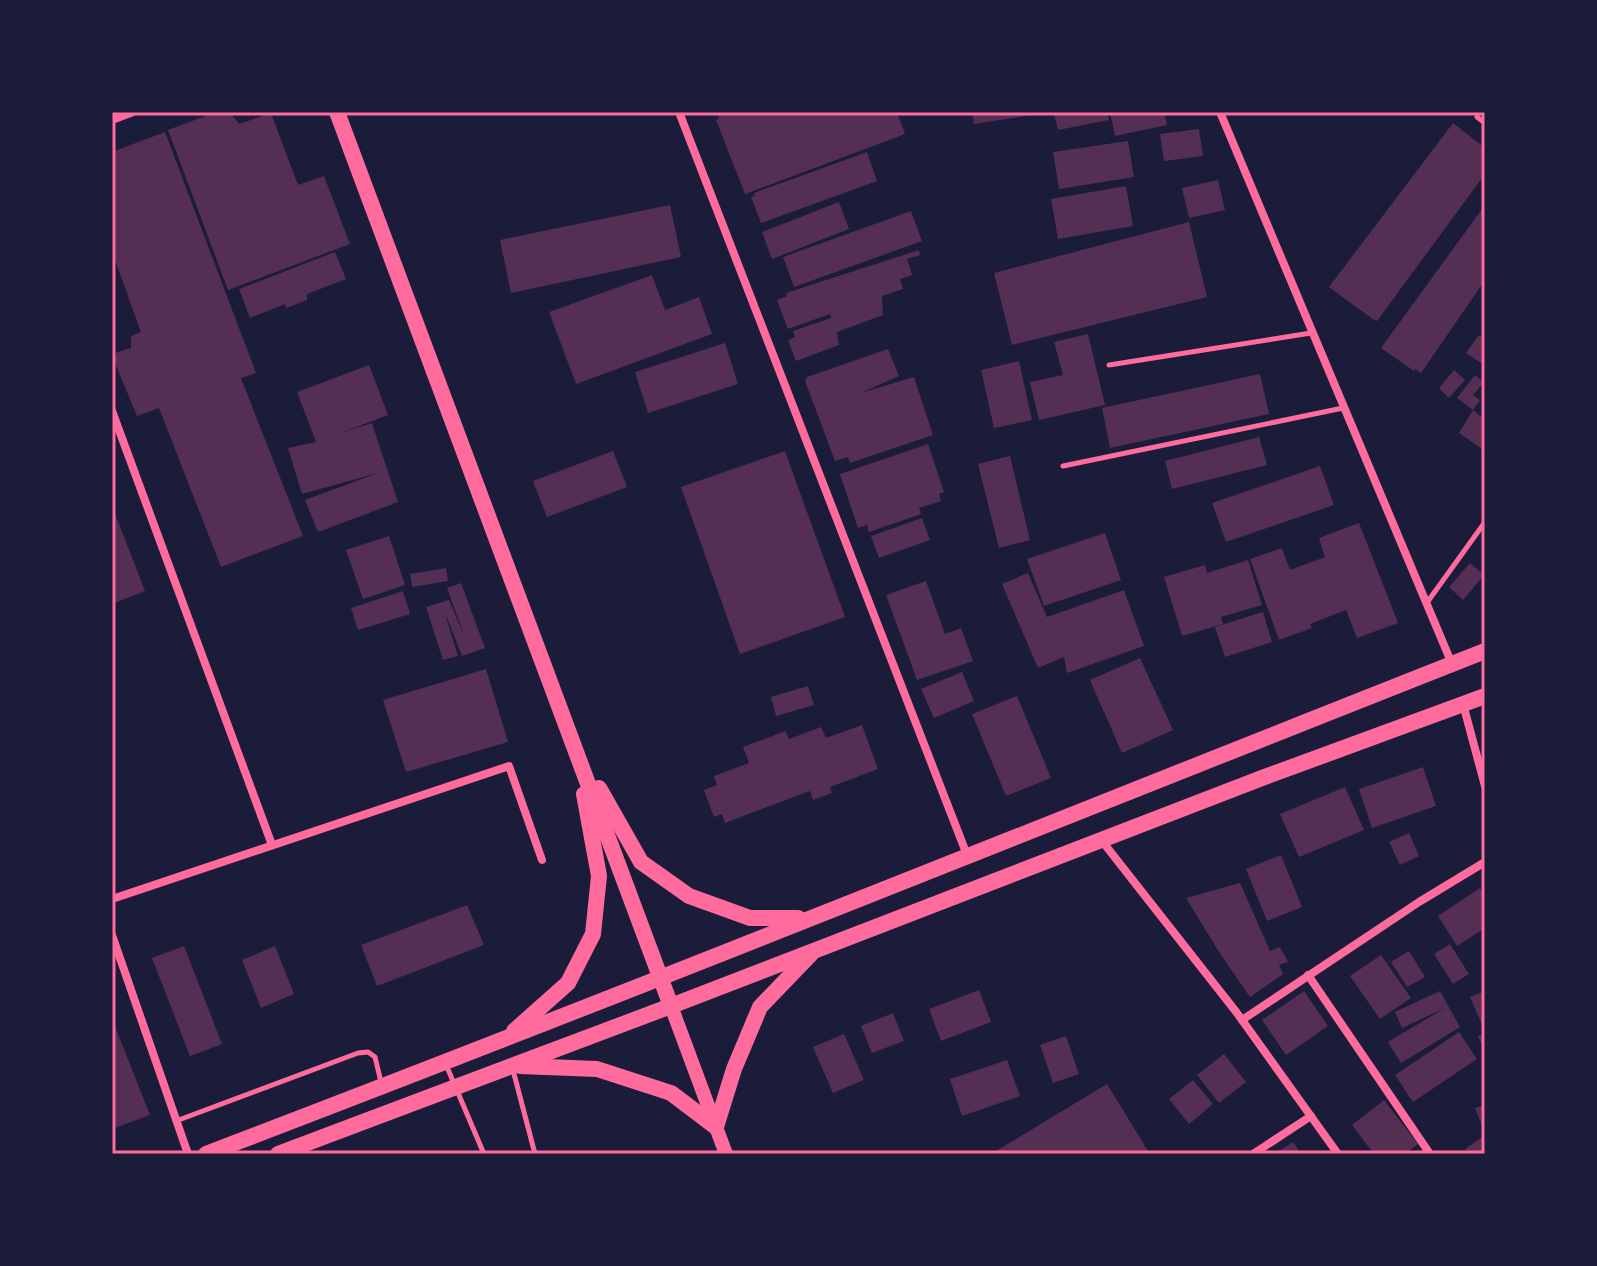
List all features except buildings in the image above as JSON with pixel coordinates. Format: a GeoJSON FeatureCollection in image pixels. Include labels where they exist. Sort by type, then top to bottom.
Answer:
{"type":"FeatureCollection","features":[{"type":"Feature","properties":{"kind":"main road"},"geometry":{"type":"LineString","coordinates":[[337,112],[726,1154]]}},
{"type":"Feature","properties":{"kind":"main road"},"geometry":{"type":"LineString","coordinates":[[206,1154],[660,979],[1485,651]]}},
{"type":"Feature","properties":{"kind":"main road"},"geometry":{"type":"LineString","coordinates":[[278,1154],[1151,823],[1262,778],[1485,696]]}},
{"type":"Feature","properties":{"kind":"main road"},"geometry":{"type":"LineString","coordinates":[[576,749],[641,862],[689,896],[750,918],[807,918]]}},
{"type":"Feature","properties":{"kind":"main road"},"geometry":{"type":"LineString","coordinates":[[504,1039],[568,983],[593,934],[599,876],[576,749]]}},
{"type":"Feature","properties":{"kind":"main road"},"geometry":{"type":"LineString","coordinates":[[716,1127],[734,1069],[760,1007],[818,948]]}},
{"type":"Feature","properties":{"kind":"main road"},"geometry":{"type":"LineString","coordinates":[[512,1066],[597,1069],[671,1093],[716,1127]]}},
{"type":"Feature","properties":{"kind":"street"},"geometry":{"type":"LineString","coordinates":[[112,120],[133,112]]}},
{"type":"Feature","properties":{"kind":"street"},"geometry":{"type":"LineString","coordinates":[[679,112],[967,855]]}},
{"type":"Feature","properties":{"kind":"street"},"geometry":{"type":"LineString","coordinates":[[1220,112],[1452,664]]}},
{"type":"Feature","properties":{"kind":"street"},"geometry":{"type":"LineString","coordinates":[[112,411],[272,845]]}},
{"type":"Feature","properties":{"kind":"street"},"geometry":{"type":"LineString","coordinates":[[1463,704],[1485,786]]}},
{"type":"Feature","properties":{"kind":"street"},"geometry":{"type":"LineString","coordinates":[[112,899],[509,766],[542,860]]}},
{"type":"Feature","properties":{"kind":"street"},"geometry":{"type":"LineString","coordinates":[[1108,839],[1338,1154]]}},
{"type":"Feature","properties":{"kind":"street"},"geometry":{"type":"LineString","coordinates":[[1242,1020],[1485,862]]}},
{"type":"Feature","properties":{"kind":"street"},"geometry":{"type":"LineString","coordinates":[[112,935],[188,1154]]}},
{"type":"Feature","properties":{"kind":"street"},"geometry":{"type":"LineString","coordinates":[[1308,975],[1430,1154]]}},
{"type":"Feature","properties":{"kind":"street"},"geometry":{"type":"LineString","coordinates":[[1253,1154],[1311,1116]]}},
{"type":"Feature","properties":{"kind":"lane"},"geometry":{"type":"LineString","coordinates":[[1477,117],[1485,123]]}},
{"type":"Feature","properties":{"kind":"lane"},"geometry":{"type":"LineString","coordinates":[[1109,365],[1311,333]]}},
{"type":"Feature","properties":{"kind":"lane"},"geometry":{"type":"LineString","coordinates":[[1063,466],[1343,408]]}},
{"type":"Feature","properties":{"kind":"lane"},"geometry":{"type":"LineString","coordinates":[[1425,605],[1485,522]]}},
{"type":"Feature","properties":{"kind":"lane"},"geometry":{"type":"LineString","coordinates":[[176,1121],[358,1053],[368,1052],[375,1057],[382,1087]]}},
{"type":"Feature","properties":{"kind":"lane"},"geometry":{"type":"LineString","coordinates":[[445,1063],[484,1154]]}},
{"type":"Feature","properties":{"kind":"lane"},"geometry":{"type":"LineString","coordinates":[[512,1066],[535,1154]]}}]}
